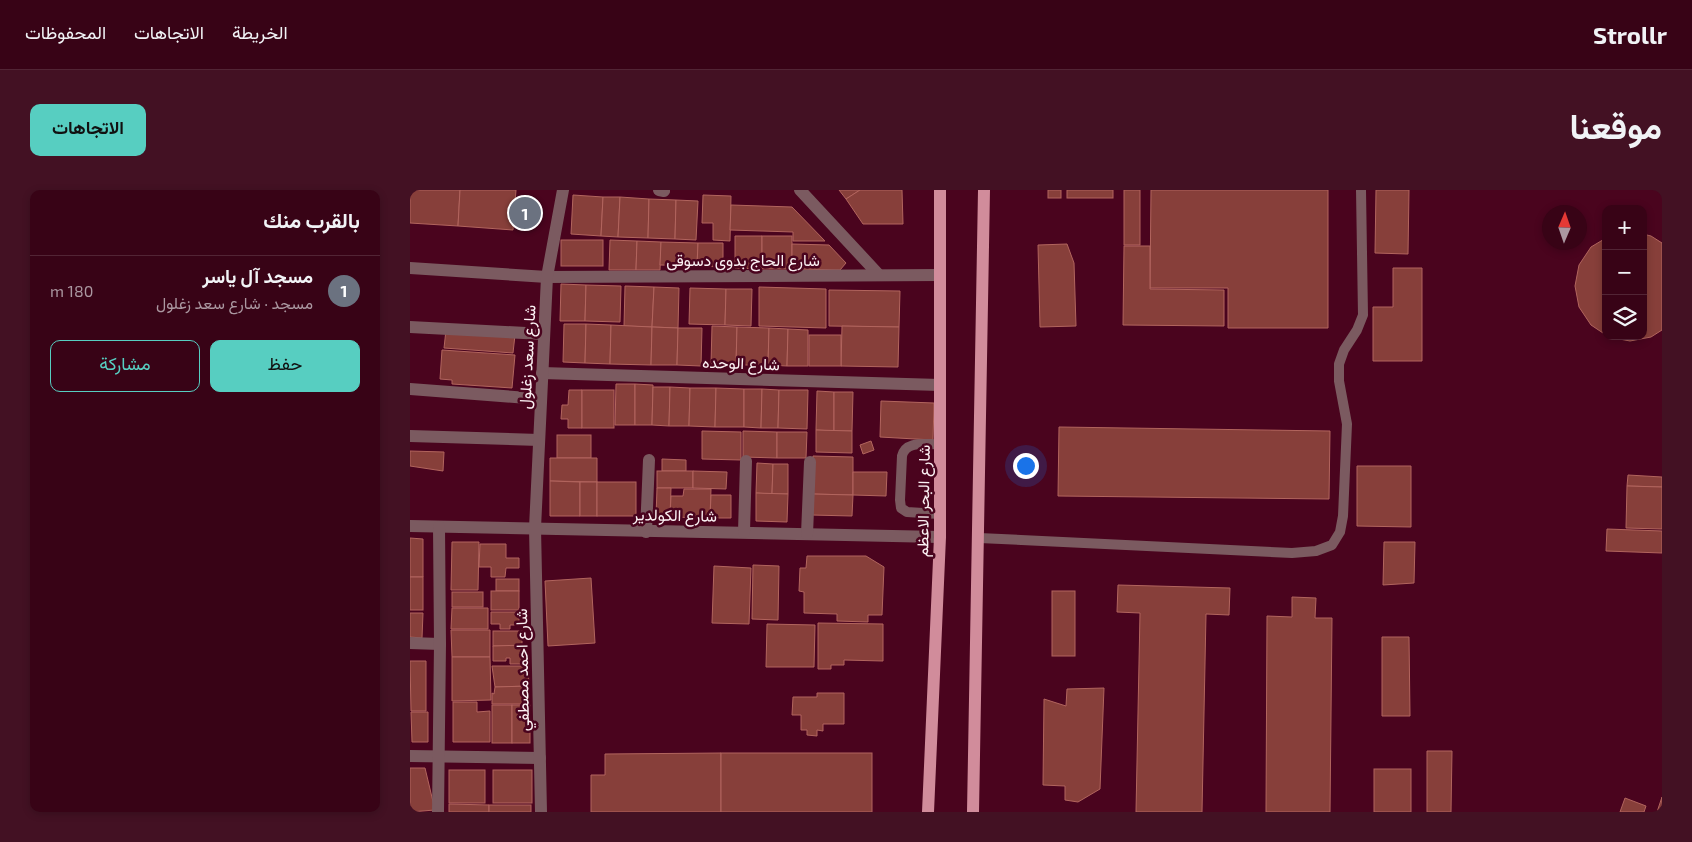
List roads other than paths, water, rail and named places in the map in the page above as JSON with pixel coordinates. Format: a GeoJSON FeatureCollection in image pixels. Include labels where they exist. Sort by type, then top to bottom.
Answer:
{"type":"FeatureCollection","features":[{"type":"Feature","properties":{"kind":"main road","name":"شارع البحر الاعظم"},"geometry":{"type":"LineString","coordinates":[[928,812],[940,537],[940,190]]}},
{"type":"Feature","properties":{"kind":"main road"},"geometry":{"type":"LineString","coordinates":[[973,812],[984,190]]}},
{"type":"Feature","properties":{"kind":"street","name":"شارع سعد زغلول"},"geometry":{"type":"LineString","coordinates":[[535,528],[547,277],[563,190]]}},
{"type":"Feature","properties":{"kind":"street"},"geometry":{"type":"LineString","coordinates":[[659,190],[664,190]]}},
{"type":"Feature","properties":{"kind":"street"},"geometry":{"type":"LineString","coordinates":[[800,190],[879,275]]}},
{"type":"Feature","properties":{"kind":"street","name":"شارع الحاج بدوى دسوقى"},"geometry":{"type":"LineString","coordinates":[[410,268],[547,277],[940,275]]}},
{"type":"Feature","properties":{"kind":"street"},"geometry":{"type":"LineString","coordinates":[[410,327],[544,334]]}},
{"type":"Feature","properties":{"kind":"street","name":"شارع الوحده"},"geometry":{"type":"LineString","coordinates":[[542,373],[940,385]]}},
{"type":"Feature","properties":{"kind":"street"},"geometry":{"type":"LineString","coordinates":[[410,389],[541,399]]}},
{"type":"Feature","properties":{"kind":"street"},"geometry":{"type":"LineString","coordinates":[[410,436],[539,440]]}},
{"type":"Feature","properties":{"kind":"street"},"geometry":{"type":"LineString","coordinates":[[646,532],[649,460]]}},
{"type":"Feature","properties":{"kind":"street"},"geometry":{"type":"LineString","coordinates":[[744,532],[746,461]]}},
{"type":"Feature","properties":{"kind":"street"},"geometry":{"type":"LineString","coordinates":[[807,534],[810,462]]}},
{"type":"Feature","properties":{"kind":"street","name":"شارع الكولدير"},"geometry":{"type":"LineString","coordinates":[[410,526],[940,537]]}},
{"type":"Feature","properties":{"kind":"street"},"geometry":{"type":"LineString","coordinates":[[438,812],[439,527]]}},
{"type":"Feature","properties":{"kind":"street","name":"شارع احمد مصطفي"},"geometry":{"type":"LineString","coordinates":[[535,528],[541,812]]}},
{"type":"Feature","properties":{"kind":"street"},"geometry":{"type":"LineString","coordinates":[[410,644],[440,644]]}},
{"type":"Feature","properties":{"kind":"street"},"geometry":{"type":"LineString","coordinates":[[410,756],[540,758]]}},
{"type":"Feature","properties":{"kind":"lane"},"geometry":{"type":"LineString","coordinates":[[979,538],[1292,553],[1316,551],[1332,545],[1340,532],[1343,516],[1346,452],[1347,424],[1338,381],[1339,364],[1344,350],[1357,330],[1363,315],[1361,190]]}},
{"type":"Feature","properties":{"kind":"lane"},"geometry":{"type":"LineString","coordinates":[[940,444],[910,445],[904,450],[902,456],[900,500],[901,508],[907,512],[940,514]]}},
{"type":"Feature","properties":{"kind":"place","name":"مسجد آل ياسر"},"geometry":{"type":"Point","coordinates":[525,213]}}]}
